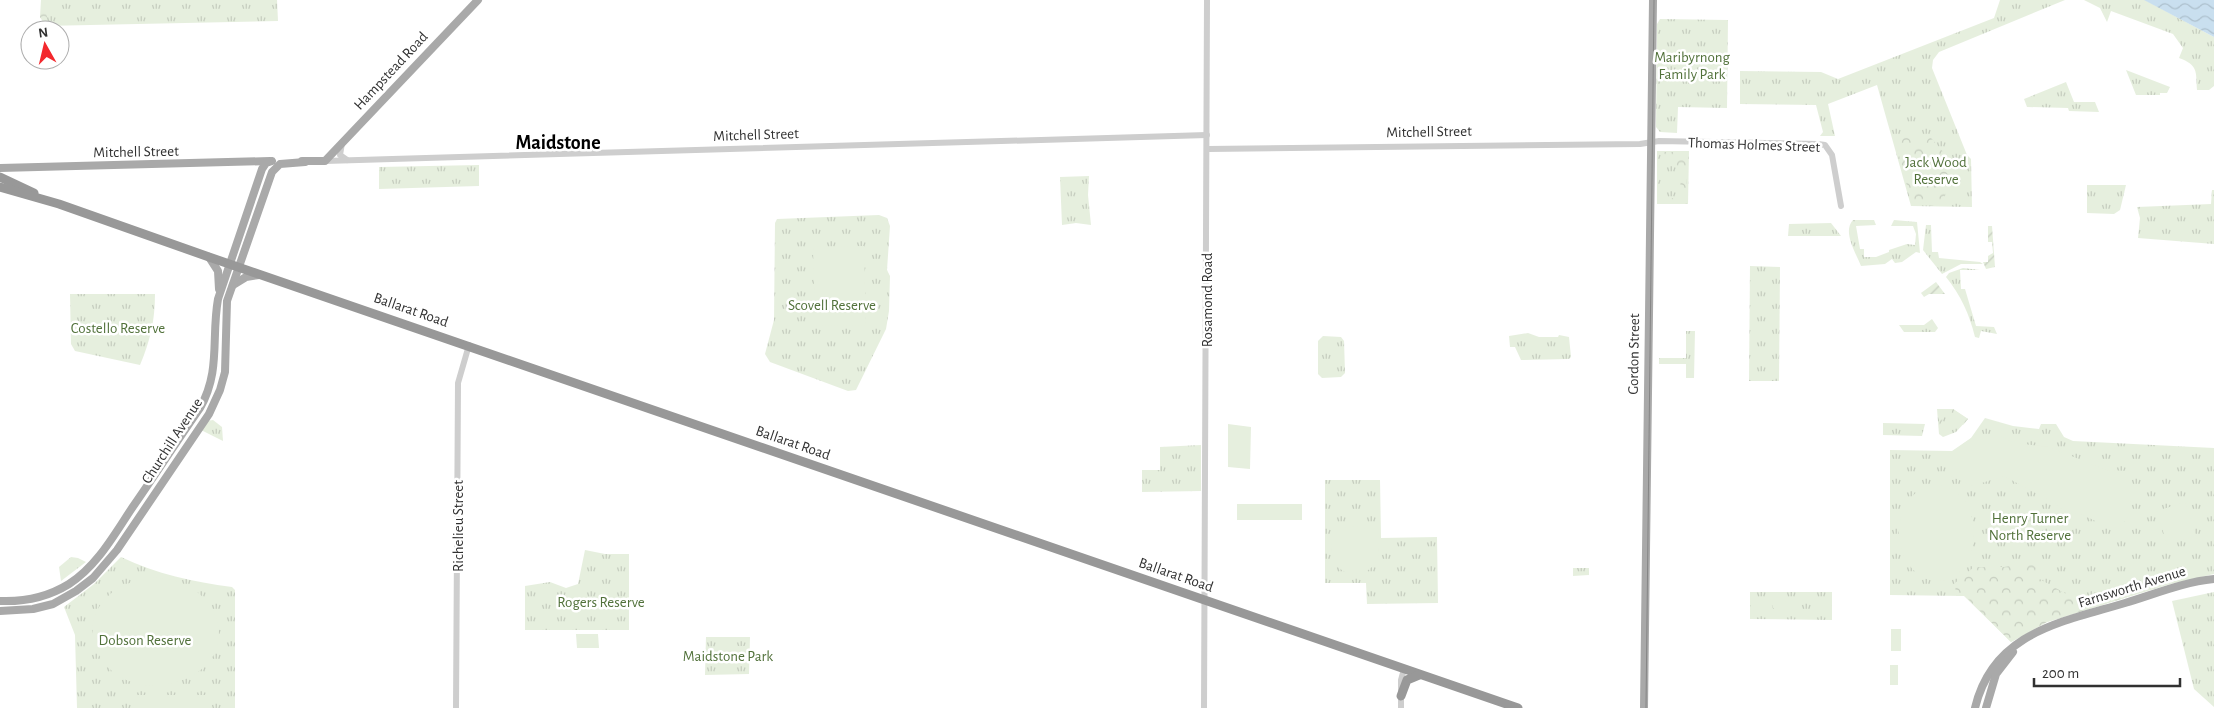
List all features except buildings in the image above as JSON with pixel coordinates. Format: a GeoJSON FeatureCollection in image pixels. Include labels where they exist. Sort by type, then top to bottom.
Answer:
{"type":"FeatureCollection","features":[{"type":"Feature","properties":{"kind":"highway","name":"Ballarat Road"},"geometry":{"type":"LineString","coordinates":[[0,177],[59,204]]}},
{"type":"Feature","properties":{"kind":"highway","name":"Ballarat Road"},"geometry":{"type":"LineString","coordinates":[[0,187],[59,204],[266,275],[1518,708]]}},
{"type":"Feature","properties":{"kind":"highway"},"geometry":{"type":"LineString","coordinates":[[1401,696],[1407,680],[1422,675]]}},
{"type":"Feature","properties":{"kind":"main road","name":"Hampstead Road"},"geometry":{"type":"LineString","coordinates":[[325,161],[478,0]]}},
{"type":"Feature","properties":{"kind":"main road","name":"Gordon Street"},"geometry":{"type":"LineString","coordinates":[[1645,708],[1653,0]]}},
{"type":"Feature","properties":{"kind":"main road","name":"Mitchell Street"},"geometry":{"type":"LineString","coordinates":[[0,168],[272,161],[305,162]]}},
{"type":"Feature","properties":{"kind":"main road"},"geometry":{"type":"LineString","coordinates":[[262,169],[266,163],[272,161]]}},
{"type":"Feature","properties":{"kind":"main road","name":"Mitchell Street"},"geometry":{"type":"LineString","coordinates":[[270,177],[278,165],[325,161]]}},
{"type":"Feature","properties":{"kind":"main road"},"geometry":{"type":"LineString","coordinates":[[242,163],[262,169],[270,177]]}},
{"type":"Feature","properties":{"kind":"main road","name":"Churchill Avenue"},"geometry":{"type":"LineString","coordinates":[[0,611],[33,609],[53,604],[84,586],[101,570],[117,550],[209,414],[223,381],[226,363],[227,307],[235,265],[262,169]]}},
{"type":"Feature","properties":{"kind":"main road","name":"Churchill Avenue"},"geometry":{"type":"LineString","coordinates":[[0,602],[26,600],[48,594],[78,577],[94,563],[200,408],[213,378],[215,315],[218,299],[235,265],[270,177]]}},
{"type":"Feature","properties":{"kind":"main road"},"geometry":{"type":"LineString","coordinates":[[209,257],[219,276],[218,299]]}},
{"type":"Feature","properties":{"kind":"main road"},"geometry":{"type":"LineString","coordinates":[[232,287],[246,277],[266,275]]}},
{"type":"Feature","properties":{"kind":"main road"},"geometry":{"type":"LineString","coordinates":[[213,378],[223,381]]}},
{"type":"Feature","properties":{"kind":"main road"},"geometry":{"type":"LineString","coordinates":[[200,408],[209,414]]}},
{"type":"Feature","properties":{"kind":"main road"},"geometry":{"type":"LineString","coordinates":[[172,450],[180,456]]}},
{"type":"Feature","properties":{"kind":"main road"},"geometry":{"type":"LineString","coordinates":[[140,496],[149,502]]}},
{"type":"Feature","properties":{"kind":"main road"},"geometry":{"type":"LineString","coordinates":[[107,545],[117,550]]}},
{"type":"Feature","properties":{"kind":"main road"},"geometry":{"type":"LineString","coordinates":[[94,563],[101,570]]}},
{"type":"Feature","properties":{"kind":"main road","name":"Farnsworth Avenue"},"geometry":{"type":"LineString","coordinates":[[1975,708],[1985,680],[2003,655],[2030,634],[2178,586],[2214,579]]}},
{"type":"Feature","properties":{"kind":"main road"},"geometry":{"type":"LineString","coordinates":[[59,589],[61,600]]}},
{"type":"Feature","properties":{"kind":"main road"},"geometry":{"type":"LineString","coordinates":[[48,594],[53,604]]}},
{"type":"Feature","properties":{"kind":"main road","name":"Farnsworth Avenue"},"geometry":{"type":"LineString","coordinates":[[1986,708],[1995,678],[2008,656],[2030,638],[2059,624]]}},
{"type":"Feature","properties":{"kind":"street","name":"Rosamond Road"},"geometry":{"type":"LineString","coordinates":[[1204,708],[1203,600],[1208,149],[1207,0]]}},
{"type":"Feature","properties":{"kind":"street","name":"Mitchell Street"},"geometry":{"type":"LineString","coordinates":[[325,161],[1207,135]]}},
{"type":"Feature","properties":{"kind":"street","name":"Thomas Holmes Street"},"geometry":{"type":"LineString","coordinates":[[1650,143],[1659,141],[1825,145],[1832,155],[1841,206]]}},
{"type":"Feature","properties":{"kind":"street"},"geometry":{"type":"LineString","coordinates":[[342,143],[340,155],[348,160]]}},
{"type":"Feature","properties":{"kind":"street","name":"Mitchell Street"},"geometry":{"type":"LineString","coordinates":[[1208,149],[1650,143]]}},
{"type":"Feature","properties":{"kind":"street","name":"Richelieu Street"},"geometry":{"type":"LineString","coordinates":[[456,708],[458,383],[469,345]]}},
{"type":"Feature","properties":{"kind":"street"},"geometry":{"type":"LineString","coordinates":[[1401,708],[1404,669]]}},
{"type":"Feature","properties":{"kind":"green space"},"geometry":{"type":"Polygon","coordinates":[[[41,0],[48,0],[45,3],[47,17],[42,20],[40,17],[41,0]]]}},
{"type":"Feature","properties":{"kind":"green space"},"geometry":{"type":"Polygon","coordinates":[[[42,0],[277,0],[278,21],[70,25],[70,20],[43,20],[42,0]]]}},
{"type":"Feature","properties":{"kind":"green space","name":"Jack Wood Reserve"},"geometry":{"type":"Polygon","coordinates":[[[2000,0],[2065,0],[1939,52],[1933,60],[1932,68],[1967,155],[1971,159],[1972,207],[1911,206],[1877,85],[1828,104],[1835,136],[1820,136],[1823,132],[1816,105],[1740,104],[1740,71],[1821,72],[1838,79],[1994,18],[2000,0]]]}},
{"type":"Feature","properties":{"kind":"green space"},"geometry":{"type":"Polygon","coordinates":[[[2084,0],[2145,0],[2214,37],[2214,86],[2209,90],[2197,90],[2195,70],[2190,63],[2179,58],[2183,48],[2173,34],[2111,11],[2107,22],[2100,8],[2084,0]]]}},
{"type":"Feature","properties":{"kind":"green space","name":"Maribyrnong Family Park"},"geometry":{"type":"Polygon","coordinates":[[[1660,19],[1728,20],[1727,108],[1678,107],[1677,133],[1660,132],[1656,127],[1657,24],[1660,19]]]}},
{"type":"Feature","properties":{"kind":"green space"},"geometry":{"type":"Polygon","coordinates":[[[2126,70],[2170,87],[2167,93],[2160,93],[2160,95],[2136,95],[2126,70]]]}},
{"type":"Feature","properties":{"kind":"green space"},"geometry":{"type":"Polygon","coordinates":[[[2066,82],[2074,102],[2095,102],[2099,112],[2069,111],[2068,108],[2027,107],[2024,99],[2066,82]]]}},
{"type":"Feature","properties":{"kind":"green space"},"geometry":{"type":"Polygon","coordinates":[[[1897,137],[1931,138],[1952,162],[1952,178],[1941,206],[1912,205],[1897,148],[1897,137]]]}},
{"type":"Feature","properties":{"kind":"green space"},"geometry":{"type":"Polygon","coordinates":[[[1657,151],[1689,151],[1688,204],[1657,204],[1657,151]]]}},
{"type":"Feature","properties":{"kind":"green space"},"geometry":{"type":"Polygon","coordinates":[[[1662,152],[1688,152],[1686,202],[1669,203],[1668,200],[1680,195],[1681,170],[1662,152]]]}},
{"type":"Feature","properties":{"kind":"green space"},"geometry":{"type":"Polygon","coordinates":[[[479,165],[479,186],[379,189],[379,167],[479,165]]]}},
{"type":"Feature","properties":{"kind":"green space"},"geometry":{"type":"Polygon","coordinates":[[[1089,176],[1088,195],[1091,225],[1076,223],[1062,225],[1060,177],[1089,176]]]}},
{"type":"Feature","properties":{"kind":"green space"},"geometry":{"type":"Polygon","coordinates":[[[2087,185],[2126,185],[2120,210],[2114,214],[2087,213],[2087,185]]]}},
{"type":"Feature","properties":{"kind":"green space"},"geometry":{"type":"Polygon","coordinates":[[[2212,190],[2214,190],[2214,244],[2138,238],[2140,218],[2137,207],[2211,204],[2212,190]]]}},
{"type":"Feature","properties":{"kind":"green space","name":"Scovell Reserve"},"geometry":{"type":"Polygon","coordinates":[[[879,215],[887,218],[890,226],[887,270],[890,276],[889,311],[886,329],[856,390],[848,391],[770,362],[765,354],[774,320],[775,223],[777,219],[879,215]]]}},
{"type":"Feature","properties":{"kind":"green space"},"geometry":{"type":"Polygon","coordinates":[[[1853,220],[1874,220],[1876,225],[1856,226],[1860,249],[1864,249],[1864,257],[1876,257],[1907,244],[1915,245],[1916,234],[1913,226],[1891,226],[1894,220],[1917,222],[1920,253],[1916,252],[1902,262],[1895,263],[1892,259],[1885,264],[1861,266],[1849,236],[1850,225],[1853,220]]]}},
{"type":"Feature","properties":{"kind":"green space"},"geometry":{"type":"Polygon","coordinates":[[[1831,223],[1841,236],[1788,236],[1789,224],[1831,223]]]}},
{"type":"Feature","properties":{"kind":"green space"},"geometry":{"type":"Polygon","coordinates":[[[1926,225],[1931,225],[1932,252],[1938,252],[1939,258],[1980,262],[1983,264],[1961,264],[1942,274],[1923,250],[1926,225]]]}},
{"type":"Feature","properties":{"kind":"green space"},"geometry":{"type":"Polygon","coordinates":[[[1988,226],[1992,226],[1995,267],[1986,269],[1983,262],[1988,262],[1988,256],[1993,253],[1992,242],[1988,242],[1988,226]]]}},
{"type":"Feature","properties":{"kind":"green space"},"geometry":{"type":"Polygon","coordinates":[[[864,246],[866,325],[815,326],[813,247],[864,246]]]}},
{"type":"Feature","properties":{"kind":"green space"},"geometry":{"type":"Polygon","coordinates":[[[1750,266],[1780,267],[1779,381],[1749,381],[1750,266]]]}},
{"type":"Feature","properties":{"kind":"green space"},"geometry":{"type":"Polygon","coordinates":[[[1963,268],[1980,270],[1960,270],[1961,289],[1965,289],[1976,326],[1994,327],[1997,334],[1981,331],[1979,338],[1975,337],[1964,305],[1946,277],[1949,273],[1963,268]]]}},
{"type":"Feature","properties":{"kind":"green space"},"geometry":{"type":"Polygon","coordinates":[[[1936,282],[1945,294],[1929,294],[1924,297],[1921,293],[1936,282]]]}},
{"type":"Feature","properties":{"kind":"green space","name":"Costello Reserve"},"geometry":{"type":"Polygon","coordinates":[[[70,294],[155,294],[151,331],[140,365],[75,351],[71,344],[70,294]]]}},
{"type":"Feature","properties":{"kind":"green space"},"geometry":{"type":"Polygon","coordinates":[[[1932,319],[1938,328],[1935,332],[1904,332],[1899,325],[1924,325],[1932,319]]]}},
{"type":"Feature","properties":{"kind":"green space"},"geometry":{"type":"Polygon","coordinates":[[[1686,331],[1695,331],[1694,378],[1686,378],[1686,364],[1659,364],[1659,358],[1686,358],[1686,331]]]}},
{"type":"Feature","properties":{"kind":"green space"},"geometry":{"type":"Polygon","coordinates":[[[1528,333],[1539,337],[1558,337],[1559,335],[1569,337],[1571,357],[1569,359],[1521,360],[1515,347],[1510,347],[1509,336],[1528,333]]]}},
{"type":"Feature","properties":{"kind":"green space"},"geometry":{"type":"Polygon","coordinates":[[[1323,336],[1341,337],[1344,341],[1345,373],[1341,377],[1322,378],[1318,374],[1318,341],[1323,336]]]}},
{"type":"Feature","properties":{"kind":"green space"},"geometry":{"type":"Polygon","coordinates":[[[1937,409],[1953,409],[1968,419],[1956,432],[1943,437],[1939,434],[1937,409]]]}},
{"type":"Feature","properties":{"kind":"green space"},"geometry":{"type":"Polygon","coordinates":[[[1939,409],[1953,409],[1968,419],[1963,425],[1950,415],[1943,414],[1942,422],[1939,426],[1939,409]]]}},
{"type":"Feature","properties":{"kind":"green space","name":"Henry Turner North Reserve"},"geometry":{"type":"Polygon","coordinates":[[[1985,418],[2013,426],[2039,429],[2041,424],[2056,424],[2064,437],[2073,441],[2214,448],[2214,574],[2166,585],[2047,622],[2011,642],[1964,596],[1890,595],[1890,450],[1952,451],[1971,438],[1985,418]]]}},
{"type":"Feature","properties":{"kind":"green space"},"geometry":{"type":"Polygon","coordinates":[[[213,420],[222,427],[223,441],[201,430],[207,421],[213,420]]]}},
{"type":"Feature","properties":{"kind":"green space"},"geometry":{"type":"Polygon","coordinates":[[[1883,423],[1925,424],[1922,436],[1883,435],[1883,423]]]}},
{"type":"Feature","properties":{"kind":"green space"},"geometry":{"type":"Polygon","coordinates":[[[1228,424],[1251,427],[1250,469],[1228,467],[1228,424]]]}},
{"type":"Feature","properties":{"kind":"green space"},"geometry":{"type":"Polygon","coordinates":[[[1977,434],[1989,444],[2001,436],[2014,443],[2049,447],[2106,470],[2130,471],[2131,508],[2127,520],[2112,529],[2081,514],[2066,512],[2054,503],[2004,476],[1972,486],[1951,476],[1949,454],[1977,434]]]}},
{"type":"Feature","properties":{"kind":"green space"},"geometry":{"type":"Polygon","coordinates":[[[1201,445],[1201,491],[1142,492],[1142,470],[1160,470],[1160,447],[1201,445]]]}},
{"type":"Feature","properties":{"kind":"green space"},"geometry":{"type":"Polygon","coordinates":[[[1325,480],[1380,480],[1381,538],[1437,537],[1438,603],[1367,604],[1366,583],[1325,583],[1325,480]]]}},
{"type":"Feature","properties":{"kind":"green space"},"geometry":{"type":"Polygon","coordinates":[[[1932,485],[1950,488],[1963,499],[1971,515],[1974,533],[1972,551],[1964,566],[1952,577],[1935,581],[1921,576],[1910,566],[1900,544],[1899,531],[1900,519],[1904,508],[1911,498],[1920,490],[1932,485]]]}},
{"type":"Feature","properties":{"kind":"green space"},"geometry":{"type":"Polygon","coordinates":[[[2185,502],[2196,536],[2167,545],[2157,511],[2185,502]]]}},
{"type":"Feature","properties":{"kind":"green space"},"geometry":{"type":"Polygon","coordinates":[[[1237,504],[1302,504],[1302,520],[1237,520],[1237,504]]]}},
{"type":"Feature","properties":{"kind":"green space"},"geometry":{"type":"Polygon","coordinates":[[[1355,526],[1364,528],[1372,533],[1377,541],[1379,550],[1377,559],[1372,567],[1364,572],[1355,574],[1346,572],[1338,567],[1333,559],[1331,550],[1333,541],[1338,533],[1346,528],[1355,526]]]}},
{"type":"Feature","properties":{"kind":"green space","name":"Rogers Reserve"},"geometry":{"type":"Polygon","coordinates":[[[585,550],[605,554],[629,554],[629,630],[525,630],[525,586],[550,582],[566,588],[578,584],[585,550]]]}},
{"type":"Feature","properties":{"kind":"green space"},"geometry":{"type":"Polygon","coordinates":[[[71,557],[86,562],[61,581],[59,567],[71,557]]]}},
{"type":"Feature","properties":{"kind":"green space","name":"Dobson Reserve"},"geometry":{"type":"Polygon","coordinates":[[[121,557],[162,573],[203,583],[232,587],[235,590],[235,708],[77,708],[75,635],[64,607],[94,584],[121,557]]]}},
{"type":"Feature","properties":{"kind":"green space"},"geometry":{"type":"Polygon","coordinates":[[[2035,561],[2036,577],[2077,600],[2170,572],[2171,579],[2182,576],[2183,580],[2047,622],[2011,642],[1965,596],[1956,596],[1955,583],[1974,567],[2004,567],[2035,561]]]}},
{"type":"Feature","properties":{"kind":"green space"},"geometry":{"type":"Polygon","coordinates":[[[1573,568],[1589,568],[1589,575],[1573,576],[1573,568]]]}},
{"type":"Feature","properties":{"kind":"green space"},"geometry":{"type":"Polygon","coordinates":[[[147,578],[173,580],[194,590],[209,604],[217,622],[219,640],[212,658],[197,673],[173,683],[145,685],[122,678],[105,663],[95,645],[93,624],[100,605],[118,588],[147,578]]]}},
{"type":"Feature","properties":{"kind":"green space"},"geometry":{"type":"Polygon","coordinates":[[[1750,592],[1832,592],[1832,620],[1750,619],[1750,592]]]}},
{"type":"Feature","properties":{"kind":"green space"},"geometry":{"type":"Polygon","coordinates":[[[2214,592],[2214,707],[2194,689],[2172,601],[2214,592]]]}},
{"type":"Feature","properties":{"kind":"green space"},"geometry":{"type":"Polygon","coordinates":[[[1779,597],[1784,599],[1786,604],[1784,609],[1779,611],[1774,609],[1772,604],[1774,599],[1779,597]]]}},
{"type":"Feature","properties":{"kind":"green space"},"geometry":{"type":"Polygon","coordinates":[[[1891,629],[1901,629],[1901,651],[1891,651],[1891,629]]]}},
{"type":"Feature","properties":{"kind":"green space"},"geometry":{"type":"Polygon","coordinates":[[[576,634],[598,634],[599,648],[577,648],[576,634]]]}},
{"type":"Feature","properties":{"kind":"green space","name":"Maidstone Park"},"geometry":{"type":"Polygon","coordinates":[[[706,637],[750,637],[749,674],[705,675],[706,637]]]}},
{"type":"Feature","properties":{"kind":"green space"},"geometry":{"type":"Polygon","coordinates":[[[726,646],[734,646],[735,664],[727,664],[726,646]]]}},
{"type":"Feature","properties":{"kind":"green space"},"geometry":{"type":"Polygon","coordinates":[[[737,646],[745,646],[745,663],[737,664],[737,646]]]}},
{"type":"Feature","properties":{"kind":"green space"},"geometry":{"type":"Polygon","coordinates":[[[1890,665],[1898,665],[1898,685],[1890,685],[1890,665]]]}},
{"type":"Feature","properties":{"kind":"green space"},"geometry":{"type":"Polygon","coordinates":[[[208,695],[211,697],[212,708],[132,708],[132,696],[208,695]]]}},
{"type":"Feature","properties":{"kind":"water"},"geometry":{"type":"Polygon","coordinates":[[[2144,0],[2214,0],[2214,37],[2144,0]]]}},
{"type":"Feature","properties":{"kind":"tram line"},"geometry":{"type":"LineString","coordinates":[[1646,708],[1654,0]]}},
{"type":"Feature","properties":{"kind":"district","name":"Maidstone"},"geometry":{"type":"Point","coordinates":[558,143]}}]}
